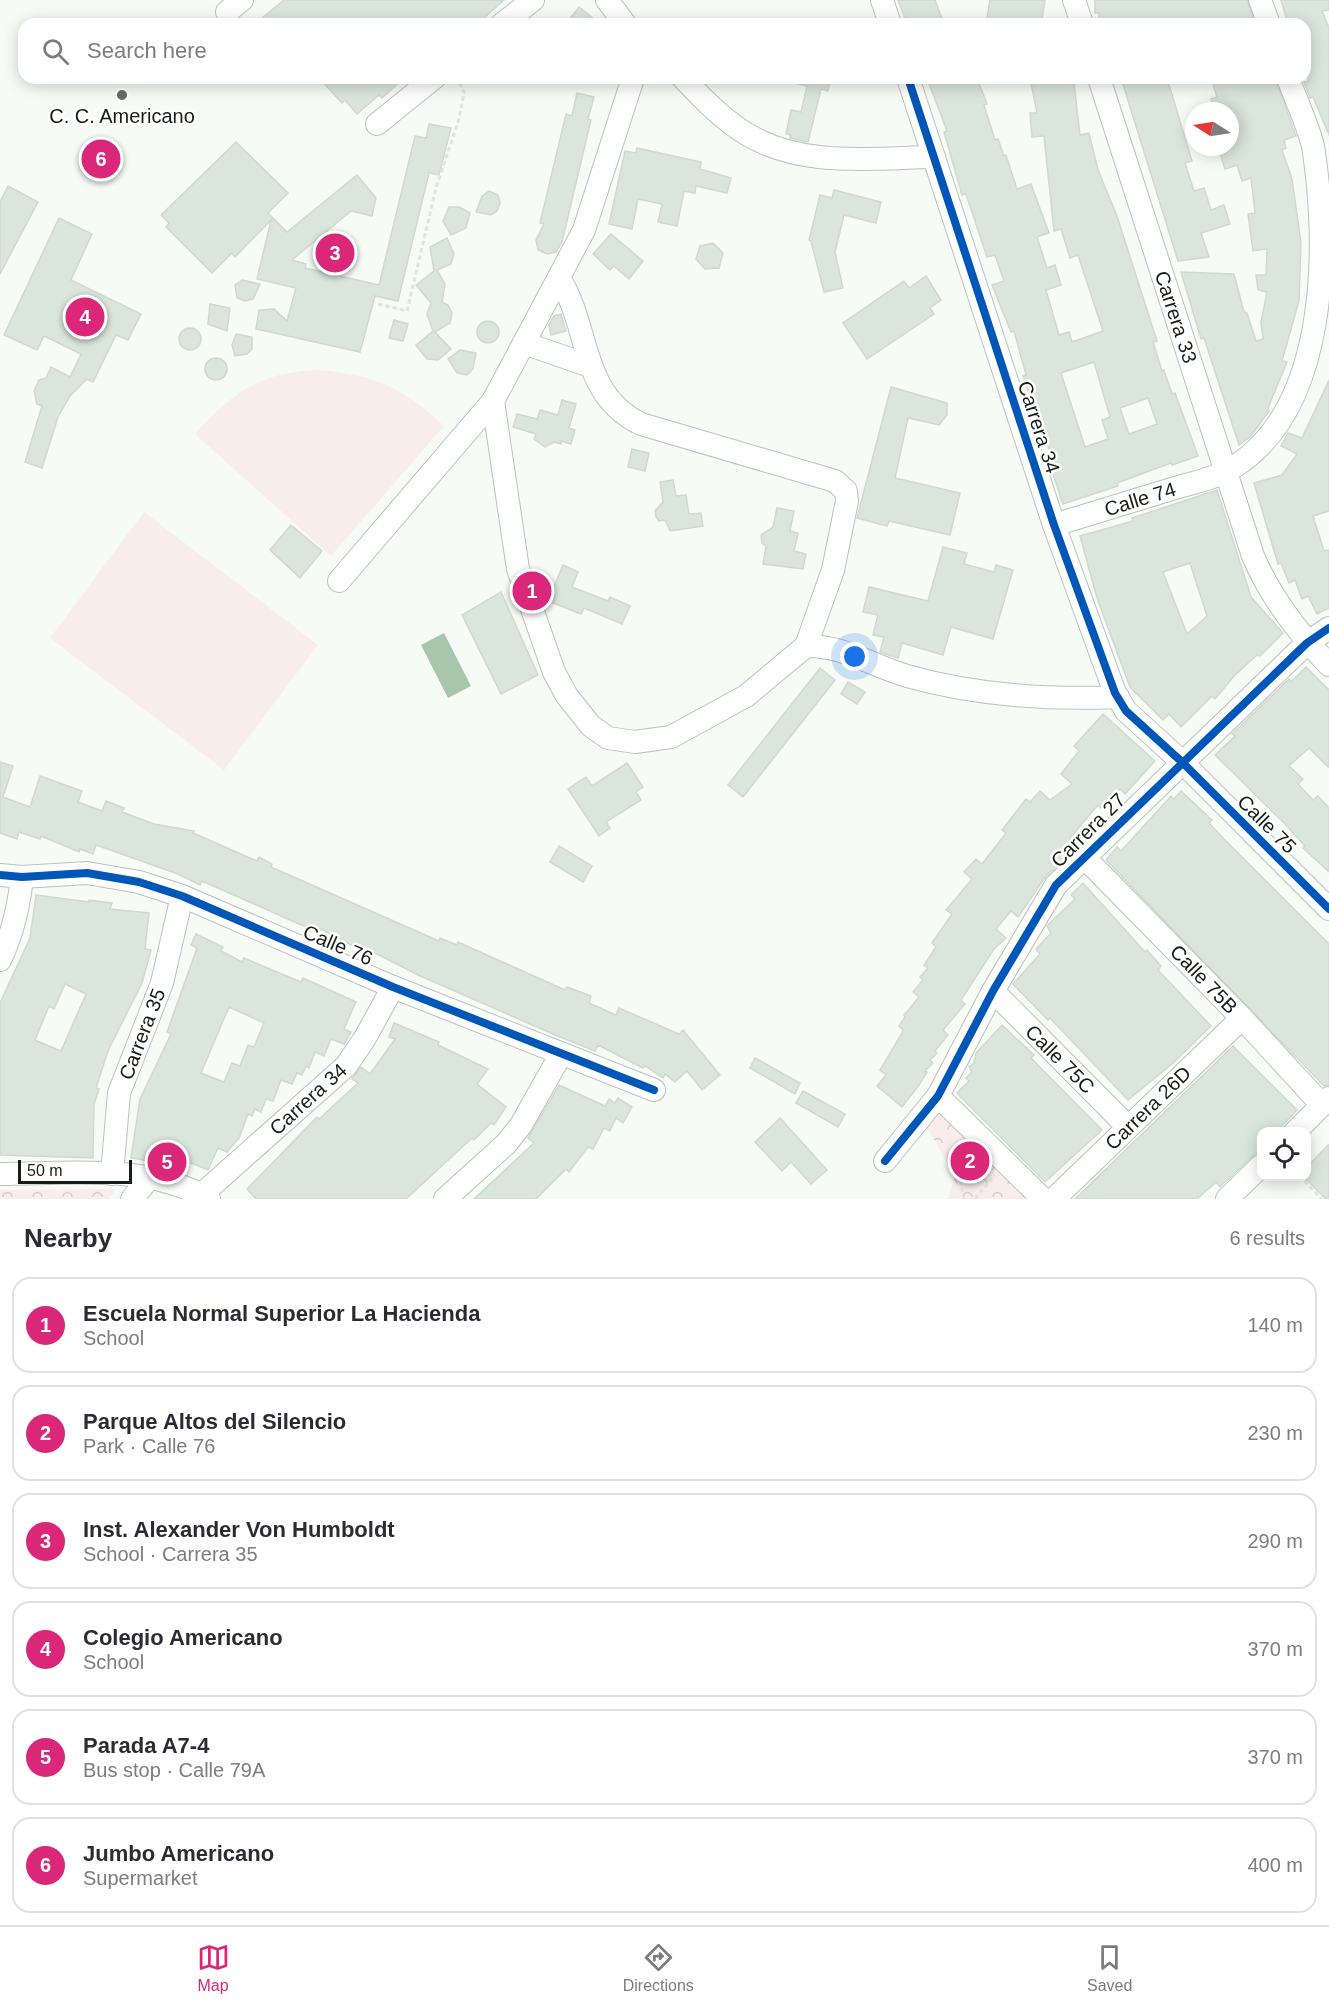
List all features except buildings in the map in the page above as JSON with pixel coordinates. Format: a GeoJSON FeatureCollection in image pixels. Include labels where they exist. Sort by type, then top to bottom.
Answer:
{"type":"FeatureCollection","features":[{"type":"Feature","properties":{"kind":"street"},"geometry":{"type":"LineString","coordinates":[[510,18],[533,0]]}},
{"type":"Feature","properties":{"kind":"street"},"geometry":{"type":"LineString","coordinates":[[607,0],[620,18]]}},
{"type":"Feature","properties":{"kind":"street"},"geometry":{"type":"LineString","coordinates":[[882,0],[888,18]]}},
{"type":"Feature","properties":{"kind":"street"},"geometry":{"type":"LineString","coordinates":[[1074,0],[1080,18]]}},
{"type":"Feature","properties":{"kind":"street"},"geometry":{"type":"LineString","coordinates":[[1260,0],[1267,18]]}},
{"type":"Feature","properties":{"kind":"street"},"geometry":{"type":"LineString","coordinates":[[377,124],[427,84]]}},
{"type":"Feature","properties":{"kind":"street"},"geometry":{"type":"LineString","coordinates":[[339,581],[493,401],[584,230],[631,84]]}},
{"type":"Feature","properties":{"kind":"street"},"geometry":{"type":"LineString","coordinates":[[690,84],[744,133],[786,152],[829,158],[934,157]]}},
{"type":"Feature","properties":{"kind":"street","name":"Carrera 34"},"geometry":{"type":"LineString","coordinates":[[910,84],[1054,525],[1118,698],[1126,711],[1182,762]]}},
{"type":"Feature","properties":{"kind":"street","name":"Carrera 33"},"geometry":{"type":"LineString","coordinates":[[1101,84],[1253,556],[1274,600],[1307,643],[1329,665]]}},
{"type":"Feature","properties":{"kind":"street","name":"Calle 74"},"geometry":{"type":"LineString","coordinates":[[1054,525],[1226,472],[1256,450],[1279,427],[1308,368],[1316,338],[1322,308],[1327,237],[1321,146],[1291,84]]}},
{"type":"Feature","properties":{"kind":"street"},"geometry":{"type":"LineString","coordinates":[[493,401],[518,569],[554,672],[567,696],[591,726],[608,738],[635,742],[672,737],[746,696],[806,646],[833,570],[847,501],[843,487],[835,481],[632,419],[617,409],[604,395],[590,366],[568,293],[559,278]]}},
{"type":"Feature","properties":{"kind":"street"},"geometry":{"type":"LineString","coordinates":[[524,343],[590,366]]}},
{"type":"Feature","properties":{"kind":"street","name":"Carrera 27"},"geometry":{"type":"LineString","coordinates":[[885,1161],[938,1096],[993,991],[1056,885],[1083,856],[1307,643],[1329,628]]}},
{"type":"Feature","properties":{"kind":"street"},"geometry":{"type":"LineString","coordinates":[[806,646],[834,648],[907,676],[952,686],[1051,698],[1118,698]]}},
{"type":"Feature","properties":{"kind":"street","name":"Calle 75"},"geometry":{"type":"LineString","coordinates":[[1182,762],[1329,909]]}},
{"type":"Feature","properties":{"kind":"street","name":"Calle 75B"},"geometry":{"type":"LineString","coordinates":[[1083,856],[1325,1101]]}},
{"type":"Feature","properties":{"kind":"street","name":"Calle 76"},"geometry":{"type":"LineString","coordinates":[[11,876],[87,873],[139,882],[182,896],[393,987],[654,1090]]}},
{"type":"Feature","properties":{"kind":"street"},"geometry":{"type":"LineString","coordinates":[[0,960],[10,939],[20,900],[11,876]]}},
{"type":"Feature","properties":{"kind":"street","name":"Carrera 35"},"geometry":{"type":"LineString","coordinates":[[112,1174],[119,1093],[162,984],[182,896]]}},
{"type":"Feature","properties":{"kind":"street","name":"Carrera 34"},"geometry":{"type":"LineString","coordinates":[[205,1197],[346,1066],[365,1038],[393,987]]}},
{"type":"Feature","properties":{"kind":"street","name":"Calle 75C"},"geometry":{"type":"LineString","coordinates":[[993,991],[1128,1127]]}},
{"type":"Feature","properties":{"kind":"street","name":"Carrera 26D"},"geometry":{"type":"LineString","coordinates":[[1054,1199],[1242,1017]]}},
{"type":"Feature","properties":{"kind":"street"},"geometry":{"type":"LineString","coordinates":[[445,1199],[507,1144],[521,1125],[561,1054]]}},
{"type":"Feature","properties":{"kind":"street"},"geometry":{"type":"LineString","coordinates":[[938,1096],[1043,1199]]}},
{"type":"Feature","properties":{"kind":"street"},"geometry":{"type":"LineString","coordinates":[[1299,1127],[1325,1101]]}},
{"type":"Feature","properties":{"kind":"street"},"geometry":{"type":"LineString","coordinates":[[1227,1199],[1257,1170]]}},
{"type":"Feature","properties":{"kind":"street"},"geometry":{"type":"LineString","coordinates":[[0,1174],[112,1174],[150,1177],[205,1197]]}},
{"type":"Feature","properties":{"kind":"street"},"geometry":{"type":"LineString","coordinates":[[132,1199],[150,1177]]}},
{"type":"Feature","properties":{"kind":"path"},"geometry":{"type":"LineString","coordinates":[[378,304],[407,311],[436,188],[459,119],[464,92],[460,84]]}},
{"type":"Feature","properties":{"kind":"path"},"geometry":{"type":"LineString","coordinates":[[964,1199],[959,1175],[949,1154],[973,1130]]}},
{"type":"Feature","properties":{"kind":"path"},"geometry":{"type":"LineString","coordinates":[[977,1198],[1005,1162]]}},
{"type":"Feature","properties":{"kind":"path"},"geometry":{"type":"LineString","coordinates":[[1304,1181],[1322,1199]]}},
{"type":"Feature","properties":{"kind":"green space"},"geometry":{"type":"Polygon","coordinates":[[[318,370],[356,375],[387,385],[415,401],[444,426],[331,556],[195,434],[222,407],[249,387],[280,375],[318,370]]]}},
{"type":"Feature","properties":{"kind":"green space"},"geometry":{"type":"Polygon","coordinates":[[[144,512],[318,645],[224,770],[50,638],[144,512]]]}},
{"type":"Feature","properties":{"kind":"green space"},"geometry":{"type":"Polygon","coordinates":[[[938,1107],[1030,1199],[948,1199],[955,1175],[927,1128],[938,1107]]]}},
{"type":"Feature","properties":{"kind":"green space"},"geometry":{"type":"Polygon","coordinates":[[[116,1189],[109,1199],[0,1199],[0,1190],[116,1189]]]}},
{"type":"Feature","properties":{"kind":"shaded area"},"geometry":{"type":"Polygon","coordinates":[[[444,633],[471,686],[448,698],[421,645],[444,633]]]}},
{"type":"Feature","properties":{"kind":"cycle path"},"geometry":{"type":"LineString","coordinates":[[910,84],[1054,525],[1115,693],[1126,711],[1182,762],[1329,909]]}},
{"type":"Feature","properties":{"kind":"cycle path"},"geometry":{"type":"LineString","coordinates":[[885,1161],[938,1096],[993,991],[1056,885],[1307,643],[1329,628]]}},
{"type":"Feature","properties":{"kind":"cycle path"},"geometry":{"type":"LineString","coordinates":[[0,875],[22,877],[87,873],[139,882],[182,896],[393,987],[654,1090]]}},
{"type":"Feature","properties":{"kind":"place","name":"C. C. Americano"},"geometry":{"type":"Point","coordinates":[122,95]}},
{"type":"Feature","properties":{"kind":"place","name":"Jumbo Americano"},"geometry":{"type":"Point","coordinates":[101,159]}},
{"type":"Feature","properties":{"kind":"place","name":"Inst. Alexander Von Humboldt"},"geometry":{"type":"Point","coordinates":[335,253]}},
{"type":"Feature","properties":{"kind":"place","name":"Colegio Americano"},"geometry":{"type":"Point","coordinates":[85,317]}},
{"type":"Feature","properties":{"kind":"place","name":"Escuela Normal Superior La Hacienda"},"geometry":{"type":"Point","coordinates":[532,591]}},
{"type":"Feature","properties":{"kind":"place","name":"Parque Altos del Silencio"},"geometry":{"type":"Point","coordinates":[970,1161]}},
{"type":"Feature","properties":{"kind":"place","name":"Parada A7-4"},"geometry":{"type":"Point","coordinates":[167,1162]}}]}
